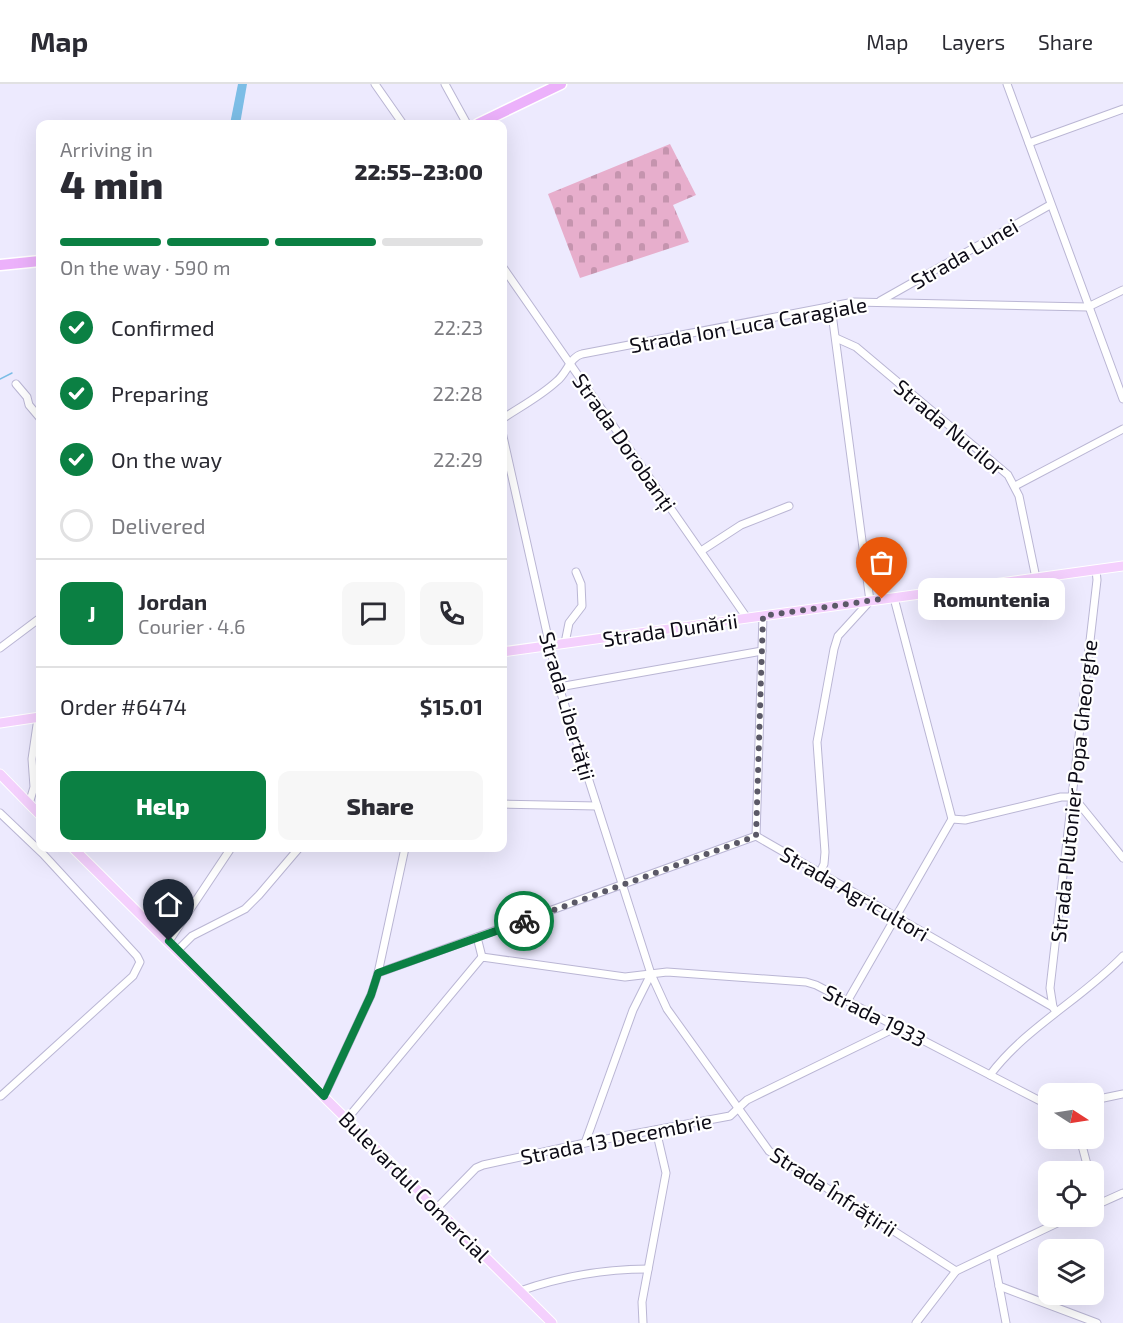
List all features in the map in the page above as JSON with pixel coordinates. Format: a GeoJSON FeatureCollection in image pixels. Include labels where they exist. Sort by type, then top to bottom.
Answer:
{"type":"FeatureCollection","features":[{"type":"Feature","properties":{"kind":"highway"},"geometry":{"type":"LineString","coordinates":[[486,120],[561,84]]}},
{"type":"Feature","properties":{"kind":"highway"},"geometry":{"type":"LineString","coordinates":[[0,265],[36,261]]}},
{"type":"Feature","properties":{"kind":"main road","name":"Strada Dunării"},"geometry":{"type":"LineString","coordinates":[[507,651],[1123,566]]}},
{"type":"Feature","properties":{"kind":"main road"},"geometry":{"type":"LineString","coordinates":[[0,723],[36,718]]}},
{"type":"Feature","properties":{"kind":"main road"},"geometry":{"type":"LineString","coordinates":[[0,774],[36,811]]}},
{"type":"Feature","properties":{"kind":"main road","name":"Bulevardul Comercial"},"geometry":{"type":"LineString","coordinates":[[77,852],[552,1323]]}},
{"type":"Feature","properties":{"kind":"street"},"geometry":{"type":"LineString","coordinates":[[375,84],[400,120]]}},
{"type":"Feature","properties":{"kind":"street"},"geometry":{"type":"LineString","coordinates":[[445,84],[465,120]]}},
{"type":"Feature","properties":{"kind":"street"},"geometry":{"type":"LineString","coordinates":[[1007,84],[1123,399]]}},
{"type":"Feature","properties":{"kind":"street"},"geometry":{"type":"LineString","coordinates":[[1029,143],[1123,109]]}},
{"type":"Feature","properties":{"kind":"street","name":"Strada Lunei"},"geometry":{"type":"LineString","coordinates":[[878,302],[1050,205]]}},
{"type":"Feature","properties":{"kind":"street","name":"Strada Dorobanți"},"geometry":{"type":"LineString","coordinates":[[507,278],[747,618]]}},
{"type":"Feature","properties":{"kind":"street","name":"Strada Ion Luca Caragiale"},"geometry":{"type":"LineString","coordinates":[[507,416],[554,383],[574,358],[582,354],[854,302],[1088,307],[1123,290]]}},
{"type":"Feature","properties":{"kind":"street"},"geometry":{"type":"LineString","coordinates":[[820,872],[825,858],[817,742],[830,671],[838,636],[870,601],[831,306]]}},
{"type":"Feature","properties":{"kind":"street","name":"Strada Nucilor"},"geometry":{"type":"LineString","coordinates":[[836,338],[856,347],[998,466],[1015,486],[1036,578]]}},
{"type":"Feature","properties":{"kind":"street"},"geometry":{"type":"LineString","coordinates":[[16,384],[36,413]]}},
{"type":"Feature","properties":{"kind":"street"},"geometry":{"type":"LineString","coordinates":[[1015,486],[1123,429]]}},
{"type":"Feature","properties":{"kind":"street","name":"Strada Libertății"},"geometry":{"type":"LineString","coordinates":[[507,455],[560,687],[651,974]]}},
{"type":"Feature","properties":{"kind":"street"},"geometry":{"type":"LineString","coordinates":[[701,551],[741,525],[789,506]]}},
{"type":"Feature","properties":{"kind":"street","name":"Strada Plutonier Popa Gheorghe"},"geometry":{"type":"LineString","coordinates":[[1054,1009],[1050,988],[1097,580],[1096,570]]}},
{"type":"Feature","properties":{"kind":"street"},"geometry":{"type":"LineString","coordinates":[[565,643],[569,623],[582,606],[581,584],[576,572]]}},
{"type":"Feature","properties":{"kind":"street"},"geometry":{"type":"LineString","coordinates":[[848,1000],[952,819],[894,598]]}},
{"type":"Feature","properties":{"kind":"street"},"geometry":{"type":"LineString","coordinates":[[756,836],[763,616]]}},
{"type":"Feature","properties":{"kind":"street"},"geometry":{"type":"LineString","coordinates":[[0,648],[36,621]]}},
{"type":"Feature","properties":{"kind":"street"},"geometry":{"type":"LineString","coordinates":[[560,687],[762,651]]}},
{"type":"Feature","properties":{"kind":"street"},"geometry":{"type":"LineString","coordinates":[[29,804],[34,787],[32,759],[36,736]]}},
{"type":"Feature","properties":{"kind":"street"},"geometry":{"type":"LineString","coordinates":[[952,819],[965,819],[1061,797],[1071,798],[1080,805],[1123,858]]}},
{"type":"Feature","properties":{"kind":"street"},"geometry":{"type":"LineString","coordinates":[[507,804],[597,806]]}},
{"type":"Feature","properties":{"kind":"street"},"geometry":{"type":"LineString","coordinates":[[0,813],[36,848]]}},
{"type":"Feature","properties":{"kind":"street","name":"Strada Agricultori"},"geometry":{"type":"LineString","coordinates":[[378,973],[756,836],[1054,1009]]}},
{"type":"Feature","properties":{"kind":"street"},"geometry":{"type":"LineString","coordinates":[[1,1096],[133,976],[140,962],[137,956],[40,852]]}},
{"type":"Feature","properties":{"kind":"street"},"geometry":{"type":"LineString","coordinates":[[169,941],[228,852]]}},
{"type":"Feature","properties":{"kind":"street"},"geometry":{"type":"LineString","coordinates":[[178,950],[192,936],[245,909],[296,852]]}},
{"type":"Feature","properties":{"kind":"street"},"geometry":{"type":"LineString","coordinates":[[324,1096],[371,995],[378,973],[404,852]]}},
{"type":"Feature","properties":{"kind":"street"},"geometry":{"type":"LineString","coordinates":[[347,1119],[482,957],[477,936]]}},
{"type":"Feature","properties":{"kind":"street"},"geometry":{"type":"LineString","coordinates":[[990,1075],[1003,1059],[1054,1009],[1100,979],[1123,956]]}},
{"type":"Feature","properties":{"kind":"street","name":"Strada 1933"},"geometry":{"type":"LineString","coordinates":[[482,957],[625,977],[667,972],[806,982],[848,1000],[1038,1100]]}},
{"type":"Feature","properties":{"kind":"street"},"geometry":{"type":"LineString","coordinates":[[585,1143],[640,994],[651,974]]}},
{"type":"Feature","properties":{"kind":"street","name":"Strada Înfrățirii"},"geometry":{"type":"LineString","coordinates":[[651,974],[667,1009],[769,1150],[956,1271]]}},
{"type":"Feature","properties":{"kind":"street","name":"Strada 13 Decembrie"},"geometry":{"type":"LineString","coordinates":[[437,1208],[476,1168],[483,1165],[730,1116],[738,1107],[758,1095],[897,1027]]}},
{"type":"Feature","properties":{"kind":"street"},"geometry":{"type":"LineString","coordinates":[[1104,1098],[1123,1094]]}},
{"type":"Feature","properties":{"kind":"street"},"geometry":{"type":"LineString","coordinates":[[643,1323],[642,1302],[666,1173],[656,1130]]}},
{"type":"Feature","properties":{"kind":"street"},"geometry":{"type":"LineString","coordinates":[[1104,1201],[1123,1192]]}},
{"type":"Feature","properties":{"kind":"street"},"geometry":{"type":"LineString","coordinates":[[916,1323],[956,1271],[1049,1227]]}},
{"type":"Feature","properties":{"kind":"street"},"geometry":{"type":"LineString","coordinates":[[993,1254],[1006,1323]]}},
{"type":"Feature","properties":{"kind":"street"},"geometry":{"type":"LineString","coordinates":[[520,1291],[578,1276],[648,1269]]}},
{"type":"Feature","properties":{"kind":"street"},"geometry":{"type":"LineString","coordinates":[[999,1286],[1097,1323]]}},
{"type":"Feature","properties":{"kind":"green space"},"geometry":{"type":"Polygon","coordinates":[[[670,144],[696,195],[673,205],[689,242],[580,278],[548,194],[670,144]]]}},
{"type":"Feature","properties":{"kind":"water"},"geometry":{"type":"Polygon","coordinates":[[[238,84],[247,84],[241,120],[231,120],[238,84]]]}},
{"type":"Feature","properties":{"kind":"waterway"},"geometry":{"type":"LineString","coordinates":[[0,379],[12,373]]}},
{"type":"Feature","properties":{"kind":"way so far"},"geometry":{"type":"LineString","coordinates":[[524,921],[756,836],[763,616],[882,599]]}},
{"type":"Feature","properties":{"kind":"place","name":"Romuntenia"},"geometry":{"type":"Point","coordinates":[882,599]}},
{"type":"Feature","properties":{"kind":"route"},"geometry":{"type":"LineString","coordinates":[[169,941],[324,1096],[371,995],[378,973],[524,921]]}}]}
